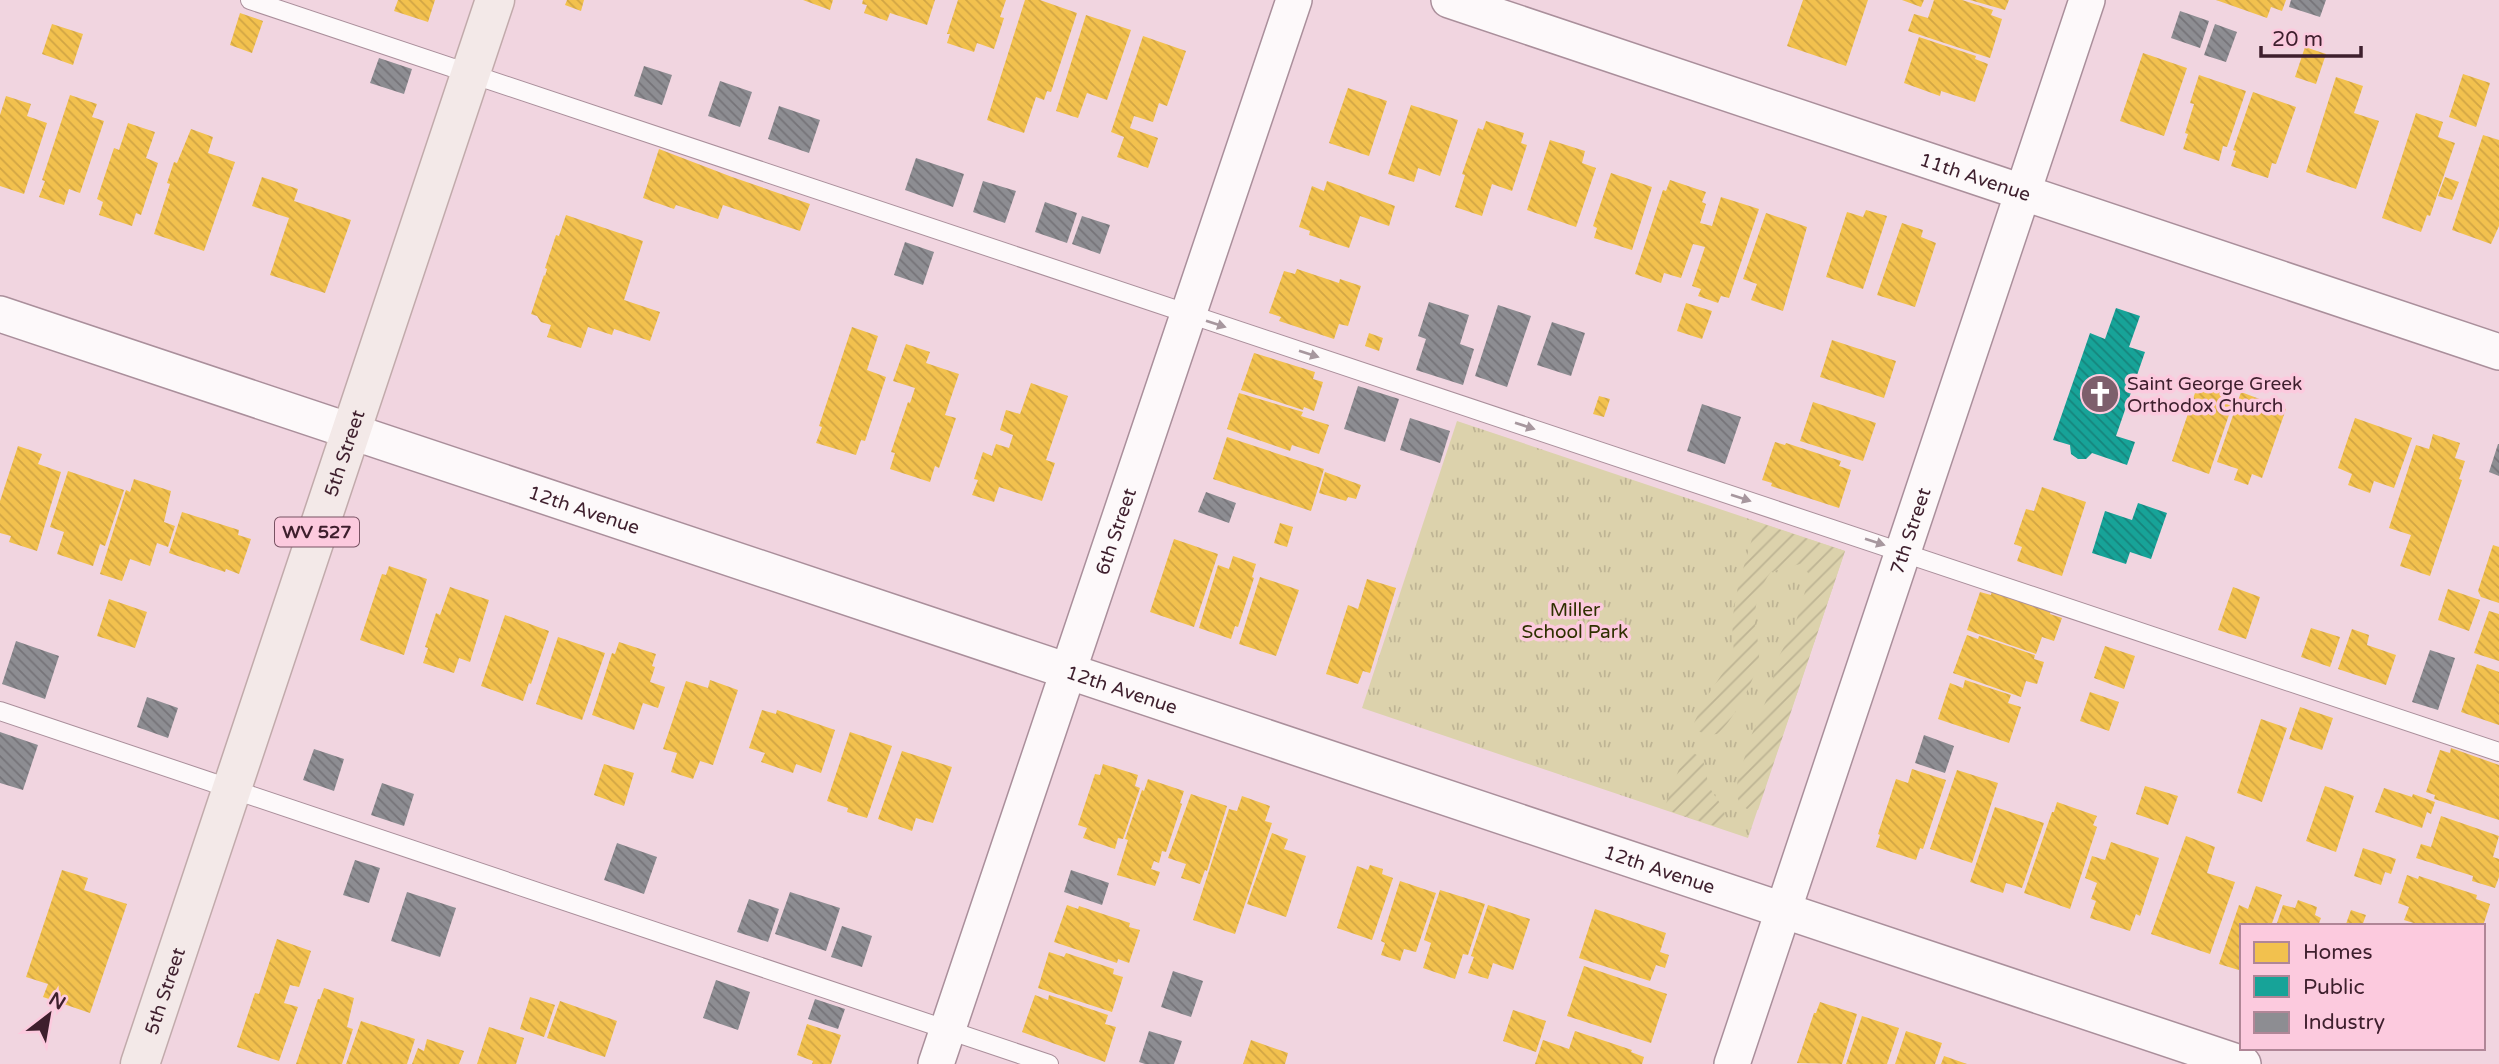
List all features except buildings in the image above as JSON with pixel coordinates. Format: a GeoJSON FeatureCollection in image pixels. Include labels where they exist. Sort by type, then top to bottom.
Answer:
{"type":"FeatureCollection","features":[{"type":"Feature","properties":{"kind":"main road","name":"5th Street"},"geometry":{"type":"LineString","coordinates":[[139,1064],[495,0]]}},
{"type":"Feature","properties":{"kind":"street","name":"6th Street"},"geometry":{"type":"LineString","coordinates":[[936,1064],[1294,0]]}},
{"type":"Feature","properties":{"kind":"street","name":"11th Avenue"},"geometry":{"type":"LineString","coordinates":[[1449,0],[2499,352]]}},
{"type":"Feature","properties":{"kind":"street","name":"7th Street"},"geometry":{"type":"LineString","coordinates":[[1732,1064],[2088,0]]}},
{"type":"Feature","properties":{"kind":"street","name":"12th Avenue"},"geometry":{"type":"LineString","coordinates":[[0,314],[1784,909],[2226,1061]]}},
{"type":"Feature","properties":{"kind":"lane"},"geometry":{"type":"LineString","coordinates":[[250,0],[2499,751]]}},
{"type":"Feature","properties":{"kind":"lane"},"geometry":{"type":"LineString","coordinates":[[0,711],[1049,1064]]}},
{"type":"Feature","properties":{"kind":"green space","name":"Miller School Park"},"geometry":{"type":"Polygon","coordinates":[[[1457,421],[1845,551],[1748,838],[1362,708],[1457,421]]]}},
{"type":"Feature","properties":{"kind":"green space"},"geometry":{"type":"Polygon","coordinates":[[[1757,522],[1845,551],[1758,810],[1747,809],[1740,804],[1736,794],[1738,778],[1770,691],[1777,660],[1794,628],[1810,575],[1800,564],[1771,572],[1761,590],[1755,618],[1759,657],[1749,687],[1737,710],[1717,734],[1700,732],[1694,723],[1704,701],[1734,656],[1732,621],[1738,586],[1757,522]]]}},
{"type":"Feature","properties":{"kind":"green space"},"geometry":{"type":"Polygon","coordinates":[[[1685,753],[1696,754],[1703,761],[1710,788],[1724,812],[1721,828],[1664,809],[1685,753]]]}},
{"type":"Feature","properties":{"kind":"place","name":"Saint George Greek Orthodox Church"},"geometry":{"type":"Point","coordinates":[2100,394]}}]}
